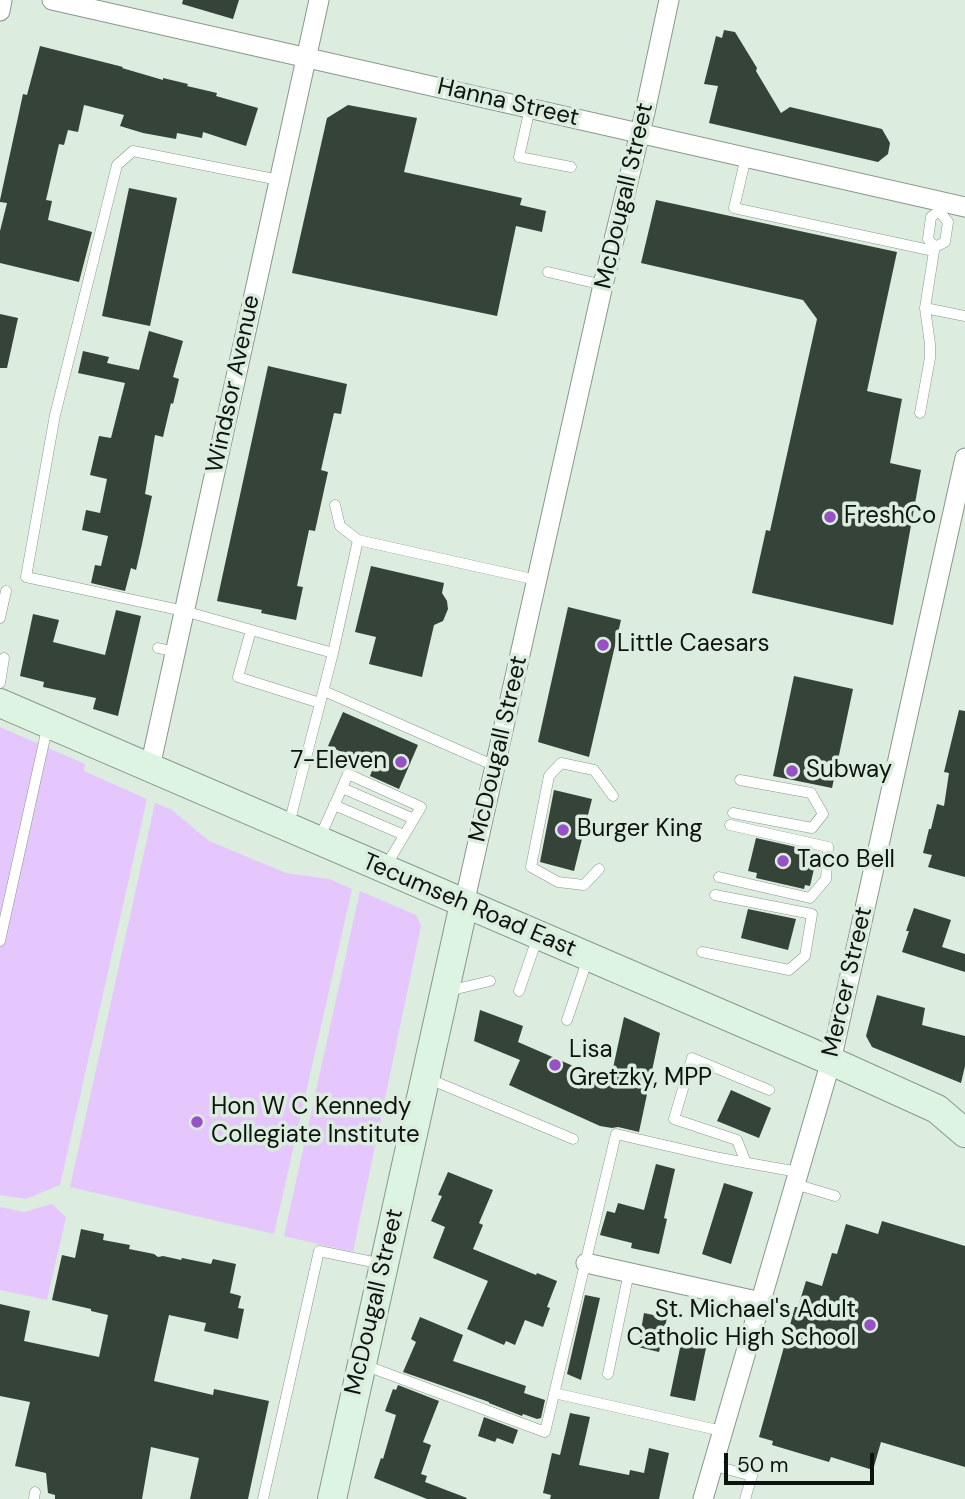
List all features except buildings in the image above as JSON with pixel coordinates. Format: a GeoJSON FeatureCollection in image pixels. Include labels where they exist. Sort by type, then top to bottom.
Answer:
{"type":"FeatureCollection","features":[{"type":"Feature","properties":{"kind":"main road","name":"Tecumseh Road East"},"geometry":{"type":"LineString","coordinates":[[0,703],[831,1061],[937,1109],[965,1133]]}},
{"type":"Feature","properties":{"kind":"main road","name":"McDougall Street"},"geometry":{"type":"LineString","coordinates":[[332,1499],[464,904]]}},
{"type":"Feature","properties":{"kind":"main road","name":"Tecumseh Road East"},"geometry":{"type":"LineString","coordinates":[[937,1109],[965,1112]]}},
{"type":"Feature","properties":{"kind":"street"},"geometry":{"type":"LineString","coordinates":[[0,11],[2,0]]}},
{"type":"Feature","properties":{"kind":"street","name":"Hanna Street"},"geometry":{"type":"LineString","coordinates":[[52,0],[746,157],[940,206],[965,207]]}},
{"type":"Feature","properties":{"kind":"street","name":"Windsor Avenue"},"geometry":{"type":"LineString","coordinates":[[150,767],[166,650],[184,611],[319,0]]}},
{"type":"Feature","properties":{"kind":"street","name":"McDougall Street"},"geometry":{"type":"LineString","coordinates":[[464,904],[669,0]]}},
{"type":"Feature","properties":{"kind":"street","name":"Mercer Street"},"geometry":{"type":"LineString","coordinates":[[703,1499],[831,1061],[965,458]]}},
{"type":"Feature","properties":{"kind":"street"},"geometry":{"type":"LineString","coordinates":[[586,1263],[761,1301]]}},
{"type":"Feature","properties":{"kind":"lane"},"geometry":{"type":"LineString","coordinates":[[530,108],[519,157],[570,167]]}},
{"type":"Feature","properties":{"kind":"lane"},"geometry":{"type":"LineString","coordinates":[[279,180],[133,151],[117,164],[55,415],[26,577],[184,611],[333,653]]}},
{"type":"Feature","properties":{"kind":"lane"},"geometry":{"type":"LineString","coordinates":[[746,157],[734,208],[934,249],[946,242],[948,222],[940,206],[931,216],[928,239],[934,249],[925,308],[930,358],[920,414]]}},
{"type":"Feature","properties":{"kind":"lane"},"geometry":{"type":"LineString","coordinates":[[548,272],[603,285]]}},
{"type":"Feature","properties":{"kind":"lane"},"geometry":{"type":"LineString","coordinates":[[925,308],[965,316]]}},
{"type":"Feature","properties":{"kind":"lane"},"geometry":{"type":"LineString","coordinates":[[335,505],[340,526],[358,540],[537,580]]}},
{"type":"Feature","properties":{"kind":"lane"},"geometry":{"type":"LineString","coordinates":[[288,828],[324,691],[358,540]]}},
{"type":"Feature","properties":{"kind":"lane"},"geometry":{"type":"LineString","coordinates":[[0,618],[6,591]]}},
{"type":"Feature","properties":{"kind":"lane"},"geometry":{"type":"LineString","coordinates":[[251,630],[238,677],[320,703]]}},
{"type":"Feature","properties":{"kind":"lane"},"geometry":{"type":"LineString","coordinates":[[0,683],[4,658]]}},
{"type":"Feature","properties":{"kind":"lane"},"geometry":{"type":"LineString","coordinates":[[324,691],[495,766]]}},
{"type":"Feature","properties":{"kind":"lane"},"geometry":{"type":"LineString","coordinates":[[0,941],[48,724]]}},
{"type":"Feature","properties":{"kind":"lane"},"geometry":{"type":"LineString","coordinates":[[599,869],[584,885],[558,882],[531,867],[549,776],[561,763],[594,771],[613,796]]}},
{"type":"Feature","properties":{"kind":"lane"},"geometry":{"type":"LineString","coordinates":[[318,841],[348,774],[421,807],[384,869]]}},
{"type":"Feature","properties":{"kind":"lane"},"geometry":{"type":"LineString","coordinates":[[733,813],[812,828],[823,814],[811,793],[740,780]]}},
{"type":"Feature","properties":{"kind":"lane"},"geometry":{"type":"LineString","coordinates":[[334,805],[404,835]]}},
{"type":"Feature","properties":{"kind":"lane"},"geometry":{"type":"LineString","coordinates":[[719,877],[810,898],[826,879],[828,847],[730,825]]}},
{"type":"Feature","properties":{"kind":"lane"},"geometry":{"type":"LineString","coordinates":[[702,952],[789,970],[806,956],[812,914],[715,895]]}},
{"type":"Feature","properties":{"kind":"lane"},"geometry":{"type":"LineString","coordinates":[[519,991],[538,935]]}},
{"type":"Feature","properties":{"kind":"lane"},"geometry":{"type":"LineString","coordinates":[[567,1020],[588,957]]}},
{"type":"Feature","properties":{"kind":"lane"},"geometry":{"type":"LineString","coordinates":[[444,992],[489,981]]}},
{"type":"Feature","properties":{"kind":"lane"},"geometry":{"type":"LineString","coordinates":[[746,1163],[737,1140],[674,1119],[692,1058],[769,1090]]}},
{"type":"Feature","properties":{"kind":"lane"},"geometry":{"type":"LineString","coordinates":[[426,1077],[573,1139]]}},
{"type":"Feature","properties":{"kind":"lane"},"geometry":{"type":"LineString","coordinates":[[361,1364],[545,1432],[616,1134],[746,1163],[797,1178],[835,1196]]}},
{"type":"Feature","properties":{"kind":"lane"},"geometry":{"type":"LineString","coordinates":[[263,1499],[319,1251],[384,1264]]}},
{"type":"Feature","properties":{"kind":"lane"},"geometry":{"type":"LineString","coordinates":[[608,1374],[629,1272]]}},
{"type":"Feature","properties":{"kind":"lane"},"geometry":{"type":"LineString","coordinates":[[554,1393],[722,1431]]}},
{"type":"Feature","properties":{"kind":"lane"},"geometry":{"type":"LineString","coordinates":[[712,1465],[752,1476],[745,1499]]}},
{"type":"Feature","properties":{"kind":"shaded area"},"geometry":{"type":"Polygon","coordinates":[[[0,727],[85,764],[84,771],[147,799],[60,1185],[26,1199],[0,1195],[0,727]]]}},
{"type":"Feature","properties":{"kind":"shaded area"},"geometry":{"type":"Polygon","coordinates":[[[155,803],[172,810],[209,841],[286,873],[329,879],[352,889],[274,1234],[70,1187],[155,803]]]}},
{"type":"Feature","properties":{"kind":"shaded area"},"geometry":{"type":"Polygon","coordinates":[[[360,891],[416,915],[421,926],[353,1252],[284,1236],[360,891]]]}},
{"type":"Feature","properties":{"kind":"shaded area"},"geometry":{"type":"Polygon","coordinates":[[[52,1204],[66,1217],[47,1300],[0,1290],[0,1207],[24,1212],[52,1204]]]}},
{"type":"Feature","properties":{"kind":"place","name":"FreshCo"},"geometry":{"type":"Point","coordinates":[830,517]}},
{"type":"Feature","properties":{"kind":"place","name":"Little Caesars"},"geometry":{"type":"Point","coordinates":[603,645]}},
{"type":"Feature","properties":{"kind":"place","name":"7-Eleven"},"geometry":{"type":"Point","coordinates":[401,762]}},
{"type":"Feature","properties":{"kind":"place","name":"Subway"},"geometry":{"type":"Point","coordinates":[792,771]}},
{"type":"Feature","properties":{"kind":"place","name":"Burger King"},"geometry":{"type":"Point","coordinates":[563,830]}},
{"type":"Feature","properties":{"kind":"place","name":"Taco Bell"},"geometry":{"type":"Point","coordinates":[783,861]}},
{"type":"Feature","properties":{"kind":"place","name":"Lisa Gretzky, MPP"},"geometry":{"type":"Point","coordinates":[555,1065]}},
{"type":"Feature","properties":{"kind":"place","name":"Hon W C Kennedy Collegiate Institute"},"geometry":{"type":"Point","coordinates":[197,1122]}},
{"type":"Feature","properties":{"kind":"place","name":"St. Michael's Adult Catholic High School"},"geometry":{"type":"Point","coordinates":[870,1325]}}]}
